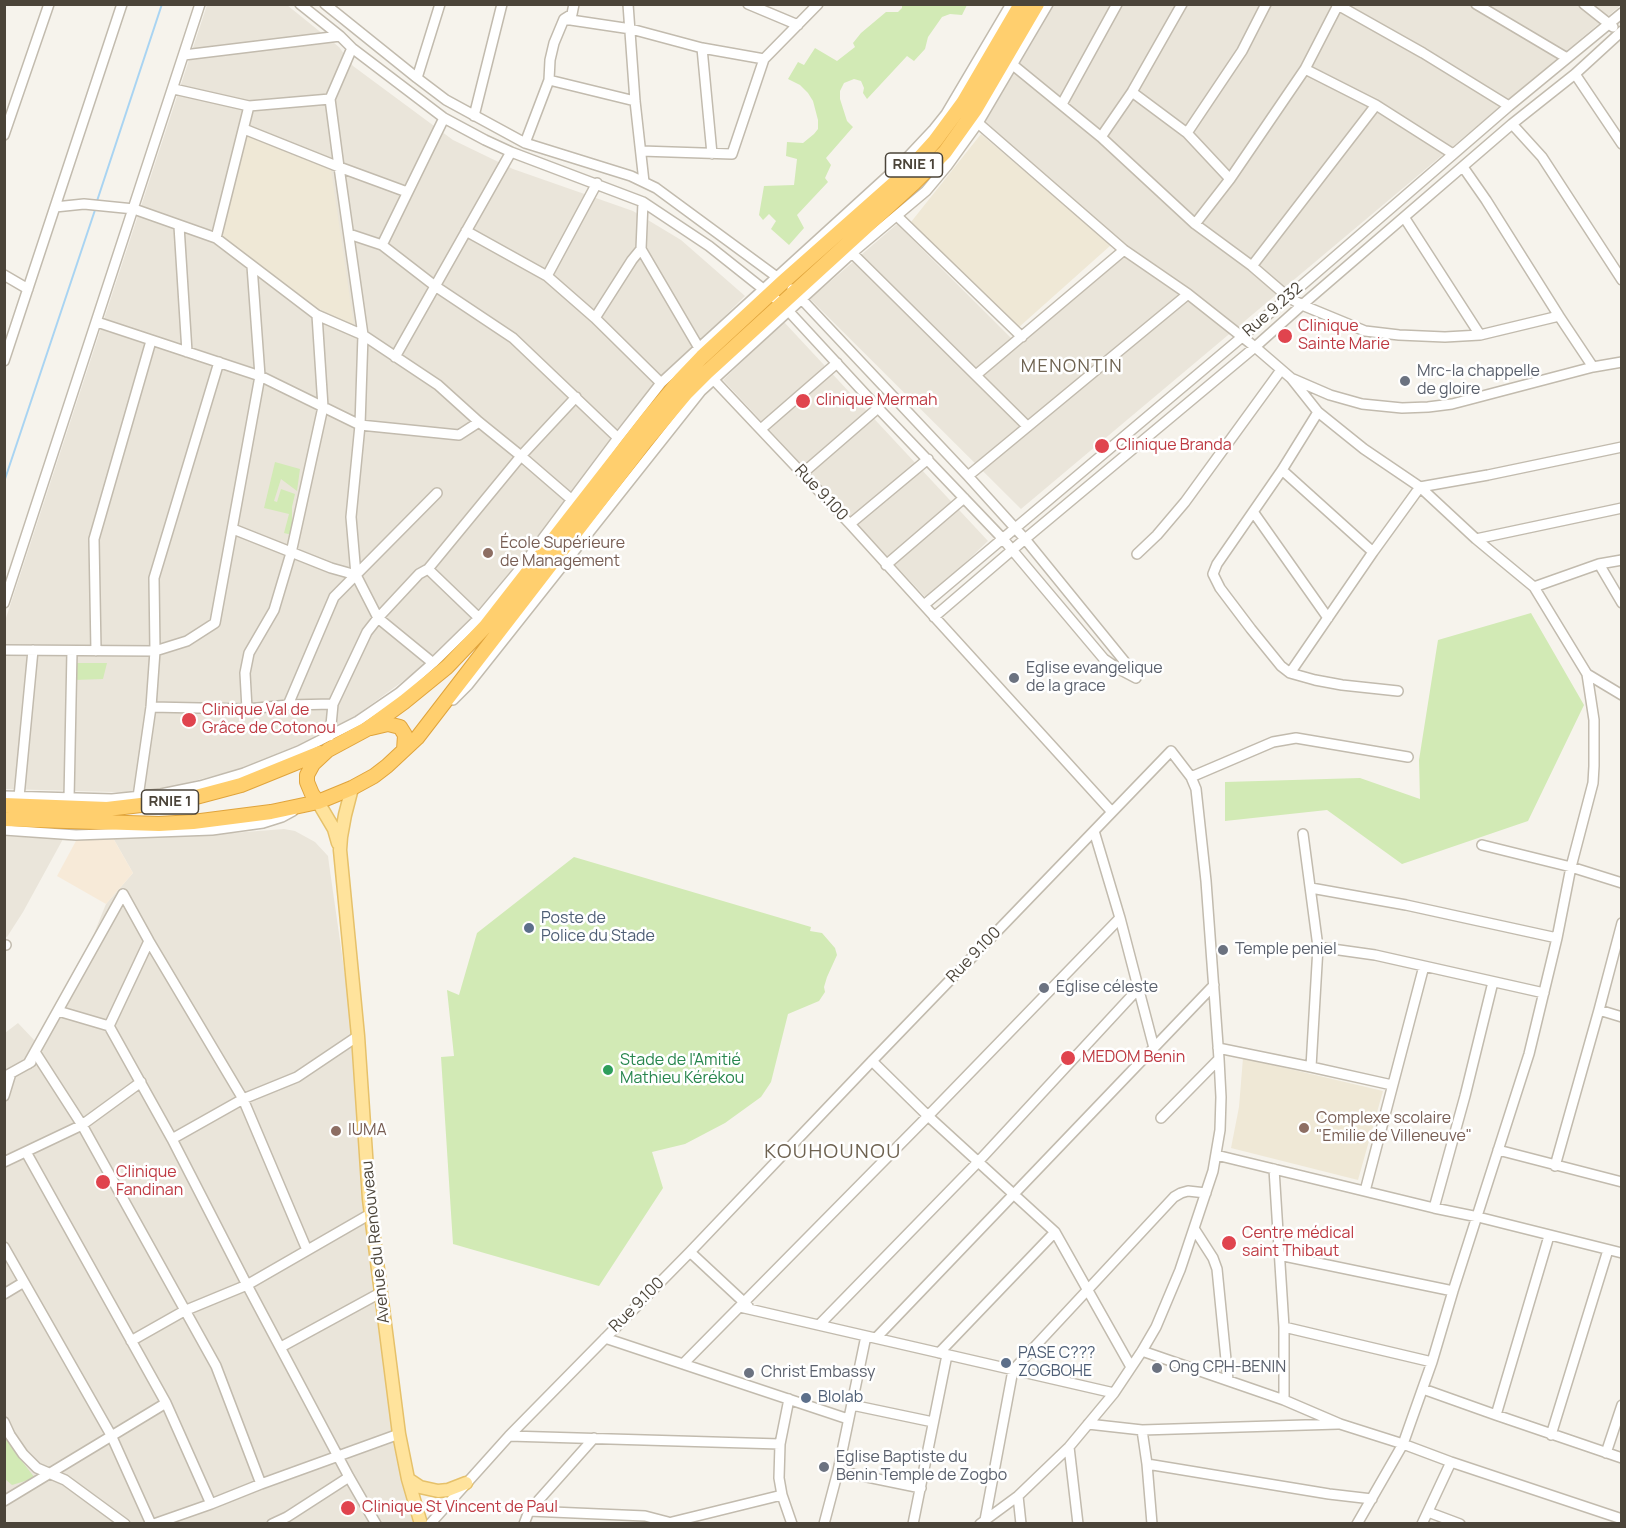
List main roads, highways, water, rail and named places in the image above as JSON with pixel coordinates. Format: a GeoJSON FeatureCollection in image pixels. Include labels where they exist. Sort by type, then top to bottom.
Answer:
{"type":"FeatureCollection","features":[{"type":"Feature","properties":{"kind":"highway","name":"RNIE 1"},"geometry":{"type":"LineString","coordinates":[[4,819],[159,824],[233,817],[311,804],[352,788],[387,766],[417,738],[668,415],[776,300],[780,280],[906,173],[935,141],[963,103],[1021,4]]}},
{"type":"Feature","properties":{"kind":"highway","name":"RNIE 1"},"geometry":{"type":"LineString","coordinates":[[4,805],[107,808],[196,797],[240,785],[329,743],[367,729],[430,682],[486,626],[670,391],[702,357],[776,300],[798,295],[945,152],[975,110],[1037,4]]}},
{"type":"Feature","properties":{"kind":"highway"},"geometry":{"type":"LineString","coordinates":[[367,729],[388,724],[400,727],[405,735],[404,750]]}},
{"type":"Feature","properties":{"kind":"highway"},"geometry":{"type":"LineString","coordinates":[[311,804],[312,794],[307,775],[329,743]]}},
{"type":"Feature","properties":{"kind":"main road","name":"Avenue du Renouveau"},"geometry":{"type":"LineString","coordinates":[[352,788],[340,850],[358,1036],[369,1199],[399,1434],[408,1479],[422,1524]]}},
{"type":"Feature","properties":{"kind":"main road","name":"Avenue du Renouveau"},"geometry":{"type":"LineString","coordinates":[[311,804],[334,829],[340,850]]}},
{"type":"Feature","properties":{"kind":"main road"},"geometry":{"type":"LineString","coordinates":[[408,1479],[420,1487],[438,1491],[466,1483]]}},
{"type":"Feature","properties":{"kind":"waterway"},"geometry":{"type":"LineString","coordinates":[[97,201],[162,4]]}},
{"type":"Feature","properties":{"kind":"waterway"},"geometry":{"type":"LineString","coordinates":[[4,482],[96,207]]}},
{"type":"Feature","properties":{"kind":"place","name":"Clinique Sainte Marie"},"geometry":{"type":"Point","coordinates":[1285,336]}},
{"type":"Feature","properties":{"kind":"place","name":"Mrc-la chappelle de gloire"},"geometry":{"type":"Point","coordinates":[1405,381]}},
{"type":"Feature","properties":{"kind":"place","name":"clinique Mermah"},"geometry":{"type":"Point","coordinates":[803,401]}},
{"type":"Feature","properties":{"kind":"place","name":"Clinique Branda"},"geometry":{"type":"Point","coordinates":[1102,446]}},
{"type":"Feature","properties":{"kind":"place","name":"École Supérieure de Management"},"geometry":{"type":"Point","coordinates":[488,553]}},
{"type":"Feature","properties":{"kind":"place","name":"Eglise evangelique de la grace"},"geometry":{"type":"Point","coordinates":[1014,678]}},
{"type":"Feature","properties":{"kind":"place","name":"Clinique Val de Grâce de Cotonou"},"geometry":{"type":"Point","coordinates":[189,720]}},
{"type":"Feature","properties":{"kind":"place","name":"Poste de Police du Stade"},"geometry":{"type":"Point","coordinates":[529,928]}},
{"type":"Feature","properties":{"kind":"place","name":"Temple peniel"},"geometry":{"type":"Point","coordinates":[1223,950]}},
{"type":"Feature","properties":{"kind":"place","name":"Eglise céleste"},"geometry":{"type":"Point","coordinates":[1044,988]}},
{"type":"Feature","properties":{"kind":"place","name":"MEDOM Benin"},"geometry":{"type":"Point","coordinates":[1068,1058]}},
{"type":"Feature","properties":{"kind":"place","name":"Stade de l'Amitié Mathieu Kérékou"},"geometry":{"type":"Point","coordinates":[608,1070]}},
{"type":"Feature","properties":{"kind":"place","name":"Complexe scolaire \"Emilie de Villeneuve\""},"geometry":{"type":"Point","coordinates":[1304,1128]}},
{"type":"Feature","properties":{"kind":"place","name":"IUMA"},"geometry":{"type":"Point","coordinates":[336,1131]}},
{"type":"Feature","properties":{"kind":"place","name":"Clinique Fandinan"},"geometry":{"type":"Point","coordinates":[103,1182]}},
{"type":"Feature","properties":{"kind":"place","name":"Centre médical saint Thibaut"},"geometry":{"type":"Point","coordinates":[1229,1243]}},
{"type":"Feature","properties":{"kind":"place","name":"PASE C??? ZOGBOHE"},"geometry":{"type":"Point","coordinates":[1006,1363]}},
{"type":"Feature","properties":{"kind":"place","name":"Ong CPH-BENIN"},"geometry":{"type":"Point","coordinates":[1157,1368]}},
{"type":"Feature","properties":{"kind":"place","name":"Christ Embassy"},"geometry":{"type":"Point","coordinates":[749,1373]}},
{"type":"Feature","properties":{"kind":"place","name":"Blolab"},"geometry":{"type":"Point","coordinates":[806,1398]}},
{"type":"Feature","properties":{"kind":"place","name":"Eglise Baptiste du Benin Temple de Zogbo"},"geometry":{"type":"Point","coordinates":[824,1467]}},
{"type":"Feature","properties":{"kind":"place","name":"Clinique St Vincent de Paul"},"geometry":{"type":"Point","coordinates":[348,1508]}},
{"type":"Feature","properties":{"kind":"district","name":"MENONTIN"},"geometry":{"type":"Point","coordinates":[1072,367]}},
{"type":"Feature","properties":{"kind":"district","name":"KOUHOUNOU"},"geometry":{"type":"Point","coordinates":[833,1152]}}]}
